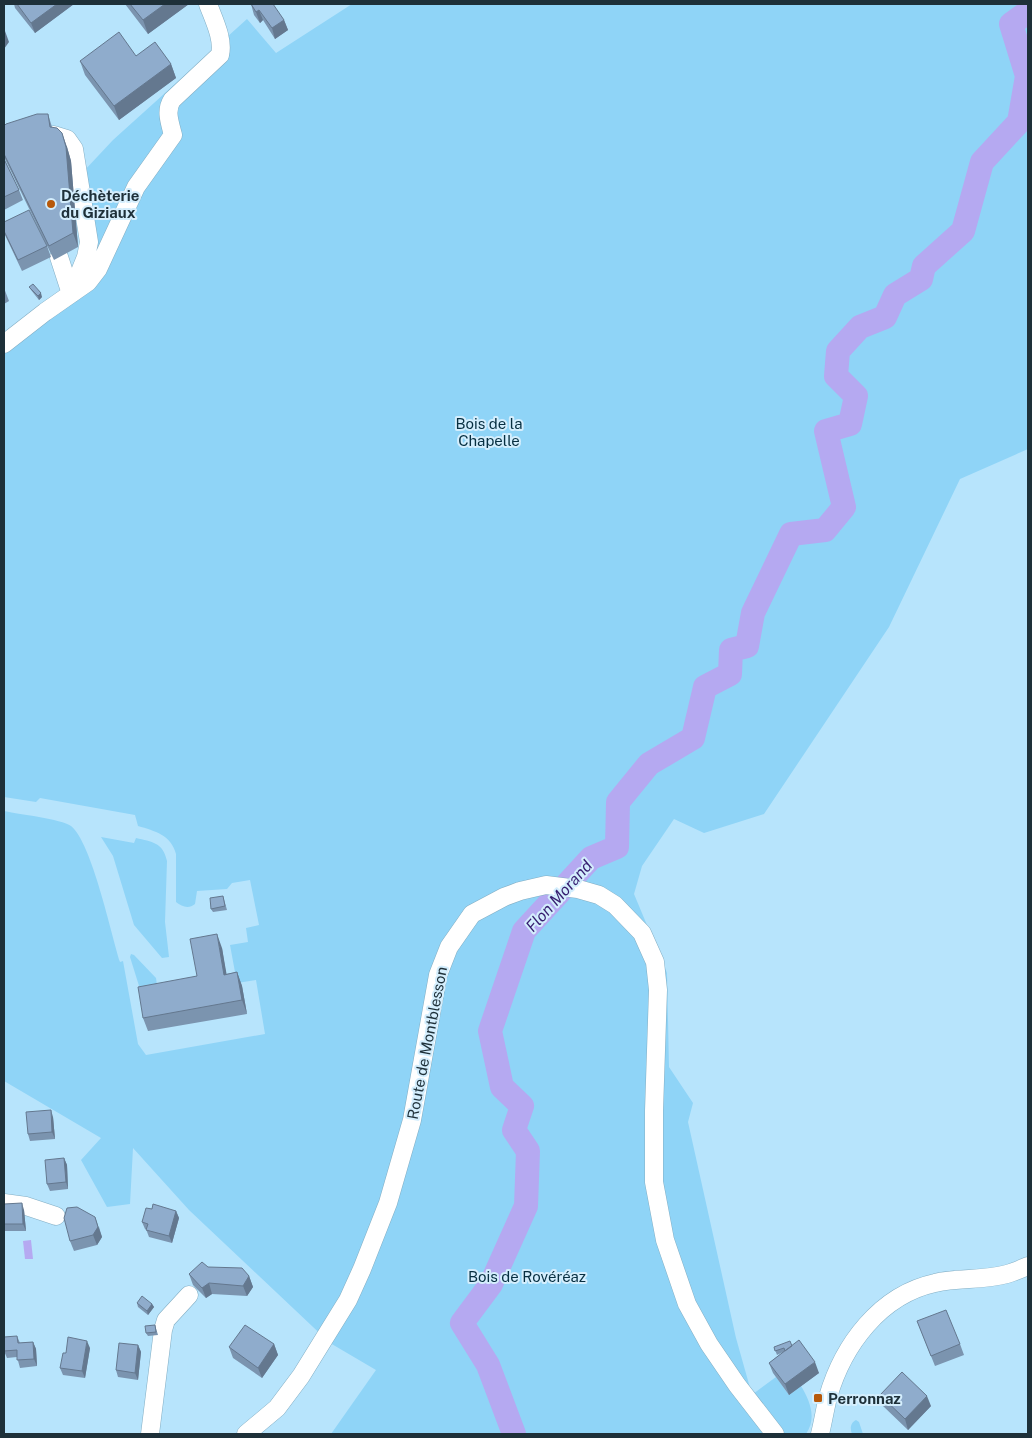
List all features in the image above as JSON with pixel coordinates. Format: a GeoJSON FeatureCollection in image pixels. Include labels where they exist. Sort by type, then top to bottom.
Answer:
{"type":"FeatureCollection","features":[{"type":"Feature","properties":{"kind":"street"},"geometry":{"type":"LineString","coordinates":[[4,344],[88,282],[98,270],[136,187],[173,135],[169,120],[169,106],[172,100],[216,60],[221,51],[216,24],[208,4]]}},
{"type":"Feature","properties":{"kind":"street"},"geometry":{"type":"LineString","coordinates":[[54,136],[67,139],[74,148],[89,242],[86,257],[71,294]]}},
{"type":"Feature","properties":{"kind":"street"},"geometry":{"type":"LineString","coordinates":[[59,257],[71,294]]}},
{"type":"Feature","properties":{"kind":"street","name":"Route de Montblesson"},"geometry":{"type":"LineString","coordinates":[[246,1434],[277,1408],[301,1376],[348,1300],[362,1269],[388,1203],[412,1120],[438,975],[449,947],[472,914],[504,897],[546,885],[578,889],[599,895],[615,905],[642,932],[655,962],[658,990],[654,1182],[665,1240],[687,1304],[709,1344],[737,1385],[775,1434]]}},
{"type":"Feature","properties":{"kind":"street"},"geometry":{"type":"LineString","coordinates":[[4,1203],[26,1206],[56,1216]]}},
{"type":"Feature","properties":{"kind":"street"},"geometry":{"type":"LineString","coordinates":[[820,1434],[828,1397],[848,1352],[864,1327],[879,1311],[915,1288],[954,1279],[1006,1274],[1028,1266]]}},
{"type":"Feature","properties":{"kind":"street"},"geometry":{"type":"LineString","coordinates":[[150,1434],[163,1330],[166,1320],[189,1295]]}},
{"type":"Feature","properties":{"kind":"green space","name":"Bois de la Chapelle"},"geometry":{"type":"Polygon","coordinates":[[[352,4],[1028,4],[1028,449],[960,479],[889,627],[764,814],[704,833],[674,819],[642,866],[634,894],[667,973],[669,1067],[693,1103],[688,1122],[736,1338],[763,1434],[331,1434],[376,1370],[330,1343],[189,1210],[133,1148],[130,1204],[107,1207],[81,1160],[101,1138],[4,1081],[4,811],[66,823],[79,836],[100,890],[120,962],[123,961],[138,1044],[146,1055],[265,1034],[256,980],[237,983],[230,945],[248,942],[246,928],[259,925],[250,880],[232,883],[227,889],[197,891],[195,904],[188,907],[183,906],[176,902],[176,854],[174,848],[162,835],[138,826],[135,815],[40,798],[36,802],[4,797],[4,353],[47,317],[99,255],[83,172],[113,140],[247,19],[276,53],[352,4]]]}},
{"type":"Feature","properties":{"kind":"green space"},"geometry":{"type":"Polygon","coordinates":[[[101,837],[134,843],[136,838],[156,844],[163,850],[167,861],[165,922],[169,957],[162,958],[134,925],[113,856],[101,837]]]}},
{"type":"Feature","properties":{"kind":"green space"},"geometry":{"type":"Polygon","coordinates":[[[131,954],[156,978],[157,985],[140,989],[130,957],[131,954]]]}},
{"type":"Feature","properties":{"kind":"green space"},"geometry":{"type":"Polygon","coordinates":[[[776,1377],[789,1395],[801,1386],[812,1416],[806,1434],[785,1434],[753,1394],[776,1377]]]}},
{"type":"Feature","properties":{"kind":"green space"},"geometry":{"type":"Polygon","coordinates":[[[856,1420],[859,1422],[863,1434],[852,1434],[851,1426],[856,1420]]]}},
{"type":"Feature","properties":{"kind":"shaded area"},"geometry":{"type":"Polygon","coordinates":[[[31,1240],[33,1259],[25,1259],[23,1241],[31,1240]]]}},
{"type":"Feature","properties":{"kind":"building"},"geometry":{"type":"Polygon","coordinates":[[[17,4],[57,4],[31,23],[17,4]]]}},
{"type":"Feature","properties":{"kind":"building"},"geometry":{"type":"Polygon","coordinates":[[[130,4],[165,4],[143,20],[130,4]]]}},
{"type":"Feature","properties":{"kind":"building"},"geometry":{"type":"Polygon","coordinates":[[[251,4],[273,4],[284,20],[272,28],[259,10],[256,12],[251,4]]]}},
{"type":"Feature","properties":{"kind":"building"},"geometry":{"type":"Polygon","coordinates":[[[119,32],[136,56],[155,42],[171,64],[114,106],[80,61],[119,32]]]}},
{"type":"Feature","properties":{"kind":"building","name":"Déchèterie du Giziaux"},"geometry":{"type":"Polygon","coordinates":[[[37,114],[48,114],[50,127],[57,128],[62,133],[66,147],[73,233],[49,246],[4,154],[4,126],[37,114]]]}},
{"type":"Feature","properties":{"kind":"building"},"geometry":{"type":"Polygon","coordinates":[[[4,159],[19,190],[4,197],[4,159]]]}},
{"type":"Feature","properties":{"kind":"building"},"geometry":{"type":"Polygon","coordinates":[[[29,210],[47,246],[18,260],[4,231],[4,222],[29,210]]]}},
{"type":"Feature","properties":{"kind":"building"},"geometry":{"type":"Polygon","coordinates":[[[33,284],[41,293],[38,296],[29,287],[33,284]]]}},
{"type":"Feature","properties":{"kind":"building"},"geometry":{"type":"Polygon","coordinates":[[[223,896],[225,906],[211,909],[210,898],[223,896]]]}},
{"type":"Feature","properties":{"kind":"building"},"geometry":{"type":"Polygon","coordinates":[[[217,934],[224,975],[237,972],[242,1000],[143,1018],[138,987],[197,976],[190,939],[217,934]]]}},
{"type":"Feature","properties":{"kind":"building"},"geometry":{"type":"Polygon","coordinates":[[[51,1110],[52,1132],[28,1134],[26,1112],[51,1110]]]}},
{"type":"Feature","properties":{"kind":"building"},"geometry":{"type":"Polygon","coordinates":[[[64,1158],[66,1182],[47,1184],[45,1160],[64,1158]]]}},
{"type":"Feature","properties":{"kind":"building"},"geometry":{"type":"Polygon","coordinates":[[[22,1203],[23,1224],[4,1224],[4,1204],[22,1203]]]}},
{"type":"Feature","properties":{"kind":"building"},"geometry":{"type":"Polygon","coordinates":[[[153,1204],[176,1211],[169,1236],[146,1230],[148,1224],[142,1222],[146,1208],[152,1209],[153,1204]]]}},
{"type":"Feature","properties":{"kind":"building"},"geometry":{"type":"Polygon","coordinates":[[[77,1207],[95,1217],[98,1227],[93,1235],[70,1241],[64,1218],[67,1208],[77,1207]]]}},
{"type":"Feature","properties":{"kind":"building"},"geometry":{"type":"Polygon","coordinates":[[[202,1262],[208,1267],[242,1268],[249,1276],[243,1286],[209,1283],[202,1288],[189,1274],[202,1262]]]}},
{"type":"Feature","properties":{"kind":"building"},"geometry":{"type":"Polygon","coordinates":[[[142,1296],[152,1304],[147,1311],[137,1303],[142,1296]]]}},
{"type":"Feature","properties":{"kind":"building"},"geometry":{"type":"Polygon","coordinates":[[[946,1310],[960,1344],[931,1356],[917,1321],[946,1310]]]}},
{"type":"Feature","properties":{"kind":"building"},"geometry":{"type":"Polygon","coordinates":[[[155,1325],[156,1332],[146,1333],[145,1326],[155,1325]]]}},
{"type":"Feature","properties":{"kind":"building"},"geometry":{"type":"Polygon","coordinates":[[[245,1325],[274,1344],[258,1368],[229,1347],[245,1325]]]}},
{"type":"Feature","properties":{"kind":"building"},"geometry":{"type":"Polygon","coordinates":[[[17,1336],[18,1343],[33,1342],[34,1359],[17,1360],[17,1350],[4,1351],[4,1337],[17,1336]]]}},
{"type":"Feature","properties":{"kind":"building"},"geometry":{"type":"Polygon","coordinates":[[[68,1337],[87,1341],[82,1371],[60,1368],[63,1353],[66,1353],[68,1337]]]}},
{"type":"Feature","properties":{"kind":"building"},"geometry":{"type":"Polygon","coordinates":[[[799,1340],[815,1362],[785,1384],[769,1363],[799,1340]]]}},
{"type":"Feature","properties":{"kind":"building"},"geometry":{"type":"Polygon","coordinates":[[[790,1341],[792,1346],[785,1351],[784,1348],[775,1351],[774,1347],[790,1341]]]}},
{"type":"Feature","properties":{"kind":"building"},"geometry":{"type":"Polygon","coordinates":[[[119,1343],[138,1345],[135,1373],[116,1370],[119,1343]]]}},
{"type":"Feature","properties":{"kind":"building"},"geometry":{"type":"Polygon","coordinates":[[[902,1372],[927,1396],[905,1419],[880,1395],[902,1372]]]}},
{"type":"Feature","properties":{"kind":"waterway","name":"Flon Morand"},"geometry":{"type":"LineString","coordinates":[[514,1434],[488,1365],[462,1323],[491,1284],[526,1206],[528,1151],[514,1130],[522,1106],[502,1087],[490,1031],[524,931],[591,858],[617,847],[618,802],[649,764],[693,738],[705,687],[730,674],[731,650],[747,646],[753,613],[791,534],[825,530],[844,507],[826,431],[850,424],[856,396],[836,376],[838,351],[860,327],[885,317],[895,295],[921,279],[924,266],[963,231],[982,162],[1019,122],[1027,76],[1011,24],[1028,12]]}},
{"type":"Feature","properties":{"kind":"place","name":"Déchèterie du Giziaux"},"geometry":{"type":"Point","coordinates":[51,204]}},
{"type":"Feature","properties":{"kind":"place","name":"Perronnaz"},"geometry":{"type":"Point","coordinates":[818,1398]}},
{"type":"Feature","properties":{"kind":"park label","name":"Bois de Rovéréaz"},"geometry":{"type":"Point","coordinates":[527,1276]}}]}
